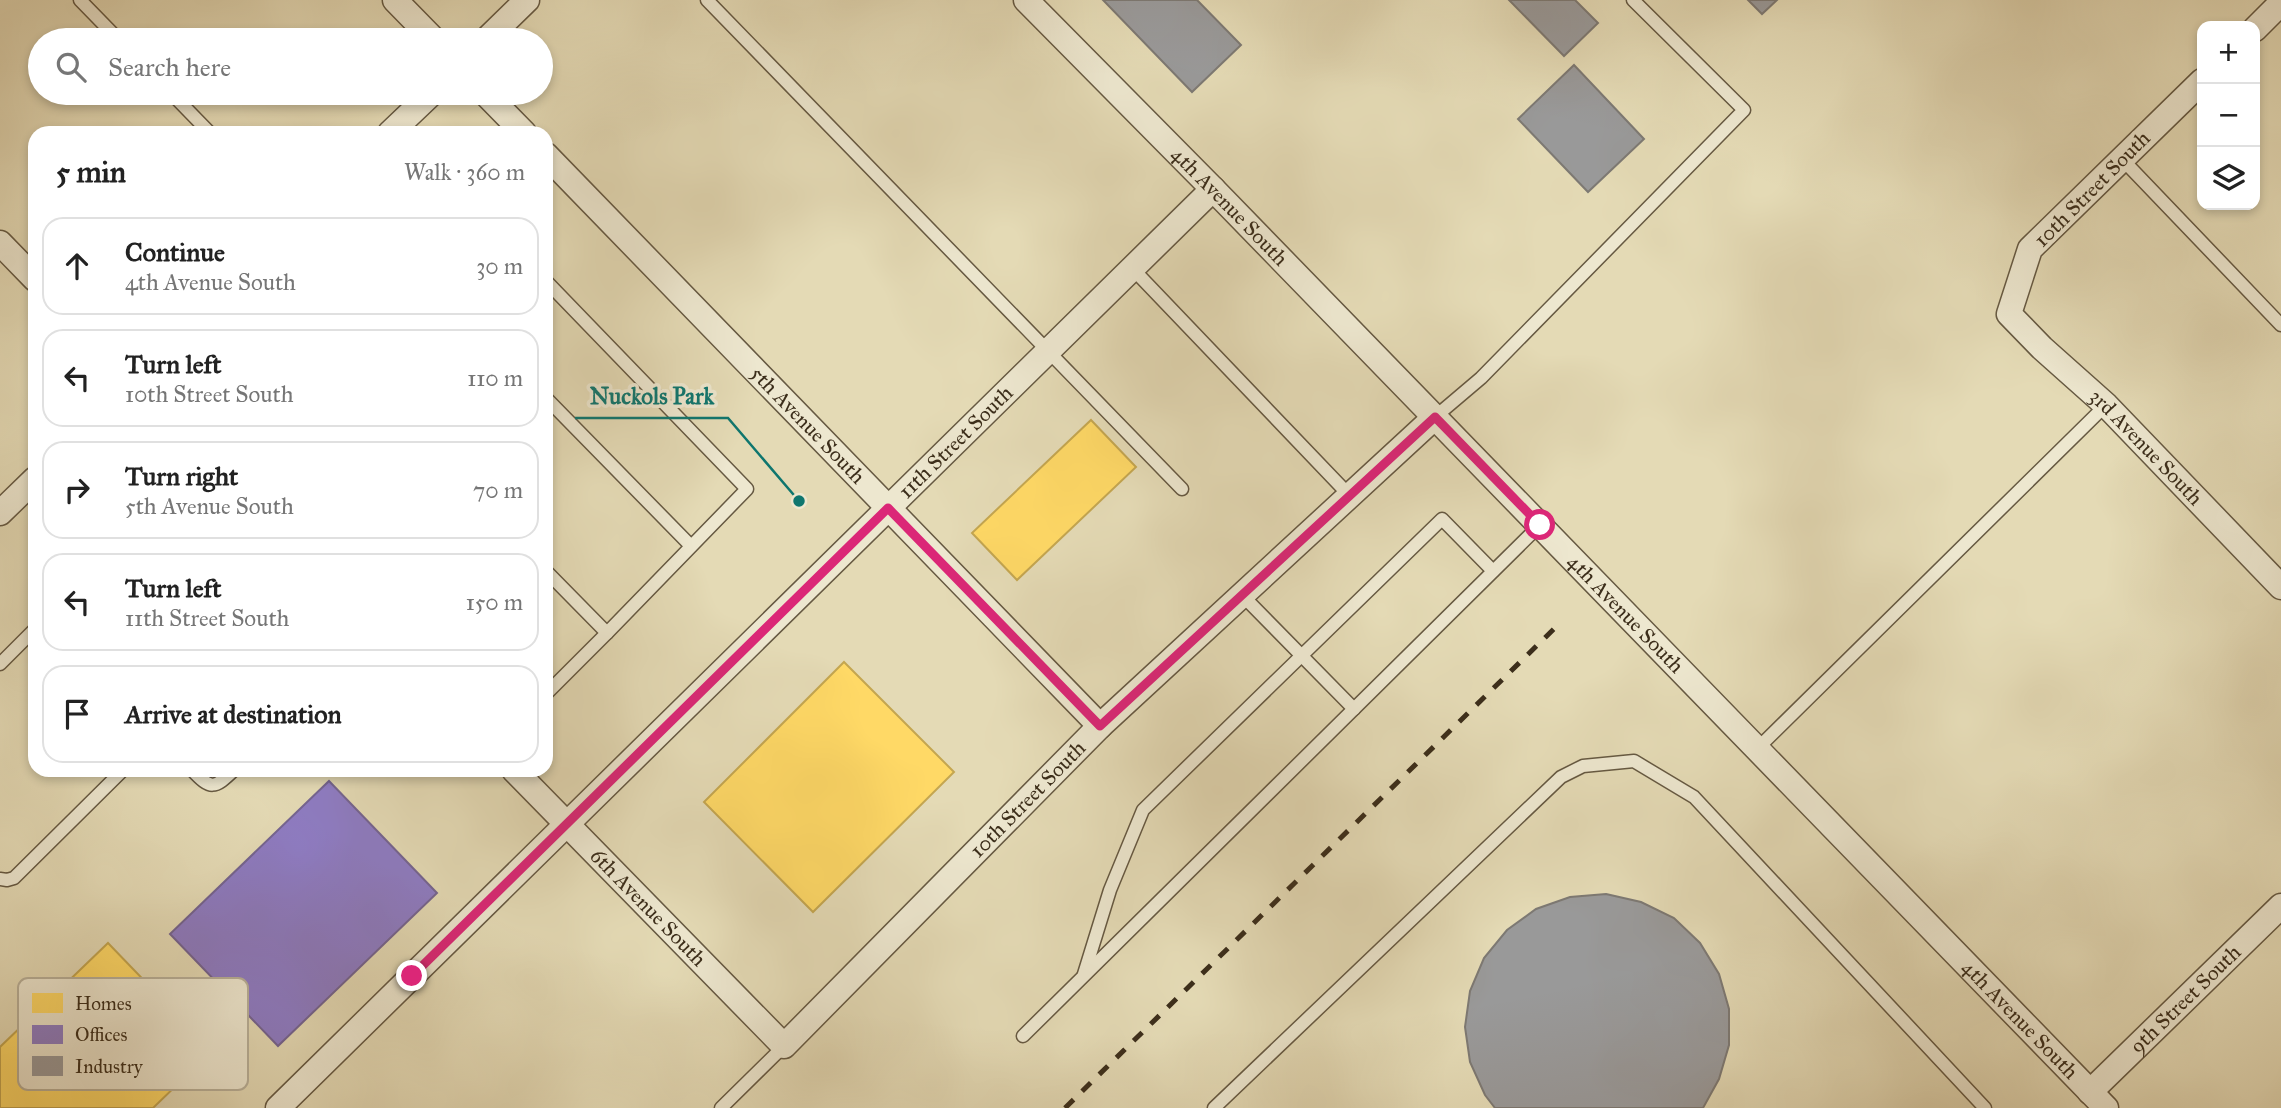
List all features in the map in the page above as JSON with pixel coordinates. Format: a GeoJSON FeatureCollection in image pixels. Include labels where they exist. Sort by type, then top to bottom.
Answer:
{"type":"FeatureCollection","features":[{"type":"Feature","properties":{"kind":"street"},"geometry":{"type":"LineString","coordinates":[[395,0],[422,28]]}},
{"type":"Feature","properties":{"kind":"street"},"geometry":{"type":"LineString","coordinates":[[498,28],[527,0]]}},
{"type":"Feature","properties":{"kind":"street","name":"4th Avenue South"},"geometry":{"type":"LineString","coordinates":[[1026,0],[2098,1100]]}},
{"type":"Feature","properties":{"kind":"street"},"geometry":{"type":"LineString","coordinates":[[2260,24],[2281,4]]}},
{"type":"Feature","properties":{"kind":"street","name":"10th Street South"},"geometry":{"type":"LineString","coordinates":[[2009,314],[2031,249],[2199,84]]}},
{"type":"Feature","properties":{"kind":"street"},"geometry":{"type":"LineString","coordinates":[[397,126],[419,105]]}},
{"type":"Feature","properties":{"kind":"street"},"geometry":{"type":"LineString","coordinates":[[497,105],[517,126]]}},
{"type":"Feature","properties":{"kind":"street","name":"5th Avenue South"},"geometry":{"type":"LineString","coordinates":[[553,163],[1100,726]]}},
{"type":"Feature","properties":{"kind":"street","name":"11th Street South"},"geometry":{"type":"LineString","coordinates":[[278,1108],[1213,189]]}},
{"type":"Feature","properties":{"kind":"street"},"geometry":{"type":"LineString","coordinates":[[0,243],[28,272]]}},
{"type":"Feature","properties":{"kind":"street","name":"3rd Avenue South"},"geometry":{"type":"LineString","coordinates":[[2009,314],[2042,348],[2106,405],[2281,587]]}},
{"type":"Feature","properties":{"kind":"street","name":"10th Street South"},"geometry":{"type":"LineString","coordinates":[[784,1046],[1100,726],[1435,417]]}},
{"type":"Feature","properties":{"kind":"street"},"geometry":{"type":"LineString","coordinates":[[0,513],[28,486]]}},
{"type":"Feature","properties":{"kind":"street","name":"6th Avenue South"},"geometry":{"type":"LineString","coordinates":[[521,777],[784,1046]]}},
{"type":"Feature","properties":{"kind":"street","name":"9th Street South"},"geometry":{"type":"LineString","coordinates":[[2098,1100],[2281,906]]}},
{"type":"Feature","properties":{"kind":"lane"},"geometry":{"type":"LineString","coordinates":[[80,0],[107,28]]}},
{"type":"Feature","properties":{"kind":"lane"},"geometry":{"type":"LineString","coordinates":[[707,0],[1182,489]]}},
{"type":"Feature","properties":{"kind":"lane"},"geometry":{"type":"LineString","coordinates":[[1435,417],[1481,378],[1744,110],[1633,0]]}},
{"type":"Feature","properties":{"kind":"lane"},"geometry":{"type":"LineString","coordinates":[[183,105],[203,126]]}},
{"type":"Feature","properties":{"kind":"lane"},"geometry":{"type":"LineString","coordinates":[[2122,159],[2281,325]]}},
{"type":"Feature","properties":{"kind":"lane"},"geometry":{"type":"LineString","coordinates":[[1132,268],[1350,496]]}},
{"type":"Feature","properties":{"kind":"lane"},"geometry":{"type":"LineString","coordinates":[[553,288],[747,489],[553,686]]}},
{"type":"Feature","properties":{"kind":"lane"},"geometry":{"type":"LineString","coordinates":[[553,405],[691,546]]}},
{"type":"Feature","properties":{"kind":"lane"},"geometry":{"type":"LineString","coordinates":[[1757,749],[2106,405]]}},
{"type":"Feature","properties":{"kind":"lane"},"geometry":{"type":"LineString","coordinates":[[1083,978],[1111,890],[1143,810],[1442,519],[1493,571]]}},
{"type":"Feature","properties":{"kind":"lane"},"geometry":{"type":"LineString","coordinates":[[1023,1036],[1540,525]]}},
{"type":"Feature","properties":{"kind":"lane"},"geometry":{"type":"LineString","coordinates":[[553,578],[607,633]]}},
{"type":"Feature","properties":{"kind":"lane"},"geometry":{"type":"LineString","coordinates":[[1242,595],[1354,709]]}},
{"type":"Feature","properties":{"kind":"lane"},"geometry":{"type":"LineString","coordinates":[[0,664],[28,636]]}},
{"type":"Feature","properties":{"kind":"lane"},"geometry":{"type":"LineString","coordinates":[[1214,1108],[1560,776],[1583,766],[1634,761],[1694,797],[1985,1108]]}},
{"type":"Feature","properties":{"kind":"lane"},"geometry":{"type":"LineString","coordinates":[[0,879],[14,878],[116,777]]}},
{"type":"Feature","properties":{"kind":"lane"},"geometry":{"type":"LineString","coordinates":[[198,777],[211,786],[219,785],[227,777]]}},
{"type":"Feature","properties":{"kind":"lane"},"geometry":{"type":"LineString","coordinates":[[720,1108],[784,1046]]}},
{"type":"Feature","properties":{"kind":"building: Homes"},"geometry":{"type":"Polygon","coordinates":[[[1091,420],[1136,467],[1017,580],[972,533],[1091,420]]]}},
{"type":"Feature","properties":{"kind":"building: Homes"},"geometry":{"type":"Polygon","coordinates":[[[844,662],[954,772],[813,912],[704,802],[844,662]]]}},
{"type":"Feature","properties":{"kind":"building: Homes"},"geometry":{"type":"Polygon","coordinates":[[[108,943],[142,978],[72,978],[108,943]]]}},
{"type":"Feature","properties":{"kind":"building: Homes"},"geometry":{"type":"Polygon","coordinates":[[[18,1030],[18,1090],[172,1090],[153,1108],[0,1108],[0,1047],[18,1030]]]}},
{"type":"Feature","properties":{"kind":"building: Offices"},"geometry":{"type":"Polygon","coordinates":[[[329,781],[437,893],[278,1046],[248,1015],[248,978],[212,978],[170,934],[329,781]]]}},
{"type":"Feature","properties":{"kind":"building: Industry"},"geometry":{"type":"Polygon","coordinates":[[[1103,0],[1197,0],[1241,45],[1192,92],[1103,0]]]}},
{"type":"Feature","properties":{"kind":"building: Industry"},"geometry":{"type":"Polygon","coordinates":[[[1509,0],[1575,0],[1598,23],[1564,56],[1509,0]]]}},
{"type":"Feature","properties":{"kind":"building: Industry"},"geometry":{"type":"Polygon","coordinates":[[[1748,0],[1777,0],[1762,14],[1748,0]]]}},
{"type":"Feature","properties":{"kind":"building: Industry"},"geometry":{"type":"Polygon","coordinates":[[[1574,65],[1644,139],[1588,192],[1518,119],[1574,65]]]}},
{"type":"Feature","properties":{"kind":"building: Industry"},"geometry":{"type":"Polygon","coordinates":[[[1606,894],[1641,902],[1674,918],[1700,943],[1719,974],[1729,1009],[1729,1045],[1719,1079],[1703,1108],[1495,1108],[1485,1095],[1470,1062],[1465,1027],[1470,991],[1484,958],[1507,930],[1536,909],[1570,897],[1606,894]]]}},
{"type":"Feature","properties":{"kind":"railway"},"geometry":{"type":"LineString","coordinates":[[1065,1108],[1561,622]]}},
{"type":"Feature","properties":{"kind":"place","name":"Nuckols Park"},"geometry":{"type":"Point","coordinates":[799,501]}},
{"type":"Feature","properties":{"kind":"route"},"geometry":{"type":"LineString","coordinates":[[412,976],[888,508],[1100,726],[1435,417],[1540,525]]}}]}
